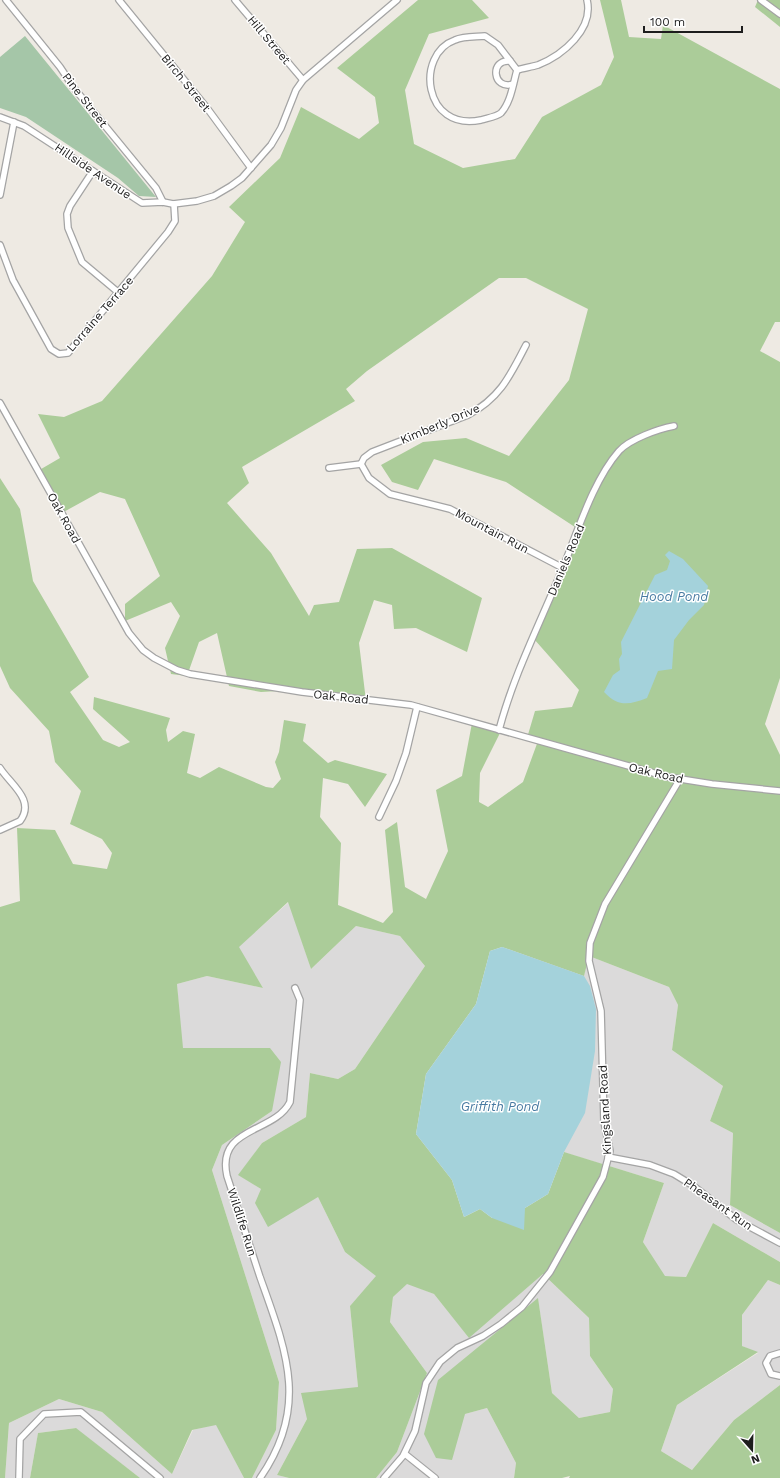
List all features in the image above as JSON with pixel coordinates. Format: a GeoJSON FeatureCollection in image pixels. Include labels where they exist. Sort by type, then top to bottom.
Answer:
{"type":"FeatureCollection","features":[{"type":"Feature","properties":{"kind":"street","name":"Pine Street"},"geometry":{"type":"LineString","coordinates":[[6,0],[60,67],[74,88],[156,188],[163,202]]}},
{"type":"Feature","properties":{"kind":"street","name":"Birch Street"},"geometry":{"type":"LineString","coordinates":[[119,0],[207,108],[251,168]]}},
{"type":"Feature","properties":{"kind":"street","name":"Hill Street"},"geometry":{"type":"LineString","coordinates":[[235,0],[303,80]]}},
{"type":"Feature","properties":{"kind":"street","name":"Hillside Avenue"},"geometry":{"type":"LineString","coordinates":[[0,116],[24,126],[142,202],[163,202],[174,204],[197,201],[214,196],[231,186],[251,168],[271,145],[281,128],[292,100],[303,80],[397,0]]}},
{"type":"Feature","properties":{"kind":"street"},"geometry":{"type":"LineString","coordinates":[[517,70],[537,65],[551,58],[567,47],[582,30],[589,13],[587,0]]}},
{"type":"Feature","properties":{"kind":"street"},"geometry":{"type":"LineString","coordinates":[[761,0],[780,14]]}},
{"type":"Feature","properties":{"kind":"street"},"geometry":{"type":"LineString","coordinates":[[485,36],[498,45],[517,70],[508,101],[500,113],[491,118],[470,122],[457,120],[444,114],[438,108],[430,82],[430,68],[435,58],[443,48],[454,40],[485,36]]}},
{"type":"Feature","properties":{"kind":"street"},"geometry":{"type":"LineString","coordinates":[[510,60],[499,64],[495,75],[498,81],[504,84],[513,84]]}},
{"type":"Feature","properties":{"kind":"street"},"geometry":{"type":"LineString","coordinates":[[0,195],[14,122]]}},
{"type":"Feature","properties":{"kind":"street"},"geometry":{"type":"LineString","coordinates":[[93,171],[70,206],[67,214],[68,228],[82,262],[119,293]]}},
{"type":"Feature","properties":{"kind":"street","name":"Lorraine Terrace"},"geometry":{"type":"LineString","coordinates":[[0,245],[13,280],[52,349],[59,354],[68,353],[119,293],[173,225],[175,216],[174,204]]}},
{"type":"Feature","properties":{"kind":"street","name":"Kimberly Drive"},"geometry":{"type":"LineString","coordinates":[[361,464],[364,458],[372,452],[468,415],[487,404],[503,388],[526,345]]}},
{"type":"Feature","properties":{"kind":"street","name":"Oak Road"},"geometry":{"type":"LineString","coordinates":[[0,403],[129,633],[143,650],[154,658],[178,670],[190,674],[302,692],[394,702],[417,707],[638,770],[680,779],[780,791]]}},
{"type":"Feature","properties":{"kind":"street","name":"Daniels Road"},"geometry":{"type":"LineString","coordinates":[[499,730],[504,713],[536,630],[599,481],[619,452],[626,446],[649,434],[674,426]]}},
{"type":"Feature","properties":{"kind":"street"},"geometry":{"type":"LineString","coordinates":[[329,468],[361,464]]}},
{"type":"Feature","properties":{"kind":"street","name":"Mountain Run"},"geometry":{"type":"LineString","coordinates":[[361,464],[369,478],[390,494],[450,509],[563,568]]}},
{"type":"Feature","properties":{"kind":"street"},"geometry":{"type":"LineString","coordinates":[[379,816],[403,760],[417,707]]}},
{"type":"Feature","properties":{"kind":"street"},"geometry":{"type":"LineString","coordinates":[[0,768],[20,792],[24,800],[25,809],[20,821],[0,830]]}},
{"type":"Feature","properties":{"kind":"street","name":"Kingsland Road"},"geometry":{"type":"LineString","coordinates":[[384,1478],[405,1454],[415,1431],[426,1383],[440,1362],[457,1348],[482,1336],[512,1316],[537,1290],[562,1252],[603,1176],[610,1151],[604,1122],[602,1024],[599,997],[589,961],[590,943],[610,893],[680,779]]}},
{"type":"Feature","properties":{"kind":"street","name":"Wildlife Run"},"geometry":{"type":"LineString","coordinates":[[260,1478],[269,1465],[285,1425],[289,1403],[288,1367],[276,1320],[227,1176],[225,1163],[229,1150],[236,1139],[279,1115],[286,1109],[290,1102],[300,1000],[295,988]]}},
{"type":"Feature","properties":{"kind":"street","name":"Pheasant Run"},"geometry":{"type":"LineString","coordinates":[[608,1157],[650,1165],[674,1174],[692,1185],[737,1220],[780,1243]]}},
{"type":"Feature","properties":{"kind":"street"},"geometry":{"type":"LineString","coordinates":[[780,1354],[770,1356],[766,1363],[771,1374],[780,1376]]}},
{"type":"Feature","properties":{"kind":"street"},"geometry":{"type":"LineString","coordinates":[[19,1478],[20,1439],[44,1414],[80,1412],[160,1478]]}},
{"type":"Feature","properties":{"kind":"street"},"geometry":{"type":"LineString","coordinates":[[405,1454],[435,1478]]}},
{"type":"Feature","properties":{"kind":"shaded area"},"geometry":{"type":"Polygon","coordinates":[[[289,902],[311,969],[356,926],[400,936],[425,966],[355,1069],[338,1079],[310,1073],[306,1117],[262,1143],[239,1175],[261,1189],[318,1197],[345,1252],[377,1276],[350,1306],[358,1387],[307,1419],[277,1475],[289,1478],[252,1478],[276,1430],[279,1382],[212,1170],[222,1145],[272,1111],[270,1048],[182,1048],[177,984],[207,976],[263,988],[238,947],[289,902]]]}},
{"type":"Feature","properties":{"kind":"shaded area"},"geometry":{"type":"Polygon","coordinates":[[[502,947],[584,975],[589,956],[669,987],[678,1005],[672,1050],[723,1086],[710,1121],[733,1133],[730,1205],[780,1233],[780,1262],[713,1223],[686,1277],[664,1276],[643,1242],[664,1183],[563,1152],[502,947]]]}},
{"type":"Feature","properties":{"kind":"shaded area"},"geometry":{"type":"Polygon","coordinates":[[[543,1274],[589,1318],[590,1356],[613,1389],[610,1412],[579,1418],[552,1393],[538,1299],[465,1414],[487,1408],[516,1463],[514,1478],[376,1478],[397,1452],[427,1373],[390,1322],[393,1297],[407,1283],[434,1294],[469,1337],[543,1274]]]}},
{"type":"Feature","properties":{"kind":"shaded area"},"geometry":{"type":"Polygon","coordinates":[[[768,1280],[780,1285],[780,1385],[734,1420],[692,1470],[661,1451],[677,1405],[758,1353],[742,1346],[742,1315],[768,1280]]]}},
{"type":"Feature","properties":{"kind":"shaded area"},"geometry":{"type":"Polygon","coordinates":[[[59,1399],[102,1412],[172,1474],[193,1430],[216,1424],[244,1478],[140,1478],[75,1428],[38,1433],[30,1478],[5,1478],[9,1423],[59,1399]]]}},
{"type":"Feature","properties":{"kind":"green space"},"geometry":{"type":"Polygon","coordinates":[[[418,0],[472,0],[489,18],[429,34],[405,90],[414,144],[463,168],[515,159],[542,117],[601,85],[614,57],[600,0],[621,0],[629,37],[661,39],[663,25],[780,89],[780,322],[775,322],[760,351],[780,362],[780,678],[765,724],[780,755],[780,1233],[730,1205],[733,1133],[710,1121],[723,1086],[672,1050],[678,1005],[669,987],[589,956],[584,976],[502,947],[490,951],[476,1004],[426,1074],[416,1134],[452,1180],[464,1217],[480,1209],[492,1218],[525,1208],[548,1194],[564,1152],[664,1183],[643,1242],[665,1276],[686,1277],[713,1223],[780,1262],[780,1285],[768,1280],[742,1315],[742,1346],[758,1352],[677,1405],[661,1451],[692,1470],[734,1420],[780,1385],[780,1478],[569,1478],[570,1476],[562,1478],[514,1478],[516,1463],[487,1408],[465,1414],[452,1460],[436,1458],[424,1434],[438,1380],[538,1298],[552,1393],[579,1418],[610,1412],[613,1389],[590,1356],[589,1318],[543,1274],[469,1338],[434,1294],[407,1284],[393,1297],[390,1322],[427,1373],[397,1452],[376,1478],[289,1478],[277,1475],[307,1419],[301,1393],[358,1387],[350,1306],[376,1276],[345,1252],[318,1197],[268,1227],[255,1203],[261,1189],[238,1175],[262,1143],[306,1117],[310,1073],[338,1079],[355,1069],[425,966],[400,936],[356,926],[311,969],[288,902],[239,947],[263,988],[207,976],[177,984],[183,1048],[270,1048],[281,1062],[272,1111],[222,1145],[212,1170],[279,1382],[276,1430],[252,1478],[244,1478],[216,1425],[192,1430],[172,1474],[102,1412],[59,1399],[9,1423],[5,1478],[0,1478],[0,907],[20,901],[17,828],[55,830],[73,864],[107,869],[112,853],[102,839],[70,824],[81,791],[55,762],[49,731],[10,688],[0,666],[0,478],[20,509],[33,581],[89,677],[70,692],[103,740],[119,747],[130,742],[93,709],[94,697],[170,718],[166,730],[168,742],[183,731],[195,734],[187,773],[200,778],[219,767],[266,787],[273,788],[281,779],[275,762],[279,752],[284,720],[306,724],[303,741],[328,763],[335,760],[387,774],[365,807],[348,784],[323,778],[320,817],[341,843],[338,905],[383,923],[393,912],[385,830],[397,822],[405,887],[426,899],[448,851],[436,790],[462,776],[472,723],[501,731],[480,773],[479,802],[488,807],[523,782],[538,741],[527,738],[535,711],[572,707],[579,690],[534,639],[578,529],[506,482],[434,459],[418,490],[392,482],[381,465],[423,442],[466,438],[509,456],[569,380],[588,309],[526,278],[499,278],[367,371],[346,389],[355,401],[242,467],[249,483],[227,503],[271,553],[309,616],[314,605],[339,602],[357,549],[392,548],[482,598],[467,652],[416,628],[394,629],[392,605],[374,600],[359,643],[366,701],[295,690],[261,692],[229,686],[217,633],[199,642],[187,676],[171,674],[165,648],[180,616],[171,602],[125,621],[125,604],[160,576],[125,499],[100,492],[60,514],[36,472],[60,458],[38,414],[64,417],[102,401],[212,276],[245,222],[229,207],[280,158],[301,107],[359,139],[379,123],[375,97],[337,68],[418,0]]]}},
{"type":"Feature","properties":{"kind":"green space"},"geometry":{"type":"Polygon","coordinates":[[[758,0],[780,0],[780,27],[755,7],[758,0]]]}},
{"type":"Feature","properties":{"kind":"green space"},"geometry":{"type":"Polygon","coordinates":[[[25,36],[156,197],[139,196],[118,178],[26,117],[0,108],[0,57],[25,36]]]}},
{"type":"Feature","properties":{"kind":"green space"},"geometry":{"type":"Polygon","coordinates":[[[76,1428],[140,1478],[30,1478],[38,1433],[76,1428]]]}},
{"type":"Feature","properties":{"kind":"water","name":"Hood Pond"},"geometry":{"type":"Polygon","coordinates":[[[669,551],[683,559],[708,586],[704,605],[689,620],[674,640],[672,669],[658,671],[647,698],[629,703],[619,702],[609,697],[604,692],[613,675],[620,670],[619,659],[622,654],[621,642],[655,575],[667,570],[670,561],[665,555],[669,551]]]}},
{"type":"Feature","properties":{"kind":"water","name":"Griffith Pond"},"geometry":{"type":"Polygon","coordinates":[[[502,947],[584,976],[590,986],[596,1009],[595,1051],[585,1113],[564,1152],[548,1194],[525,1208],[524,1230],[492,1218],[480,1209],[464,1217],[452,1180],[416,1134],[426,1074],[476,1004],[490,951],[502,947]]]}}]}
